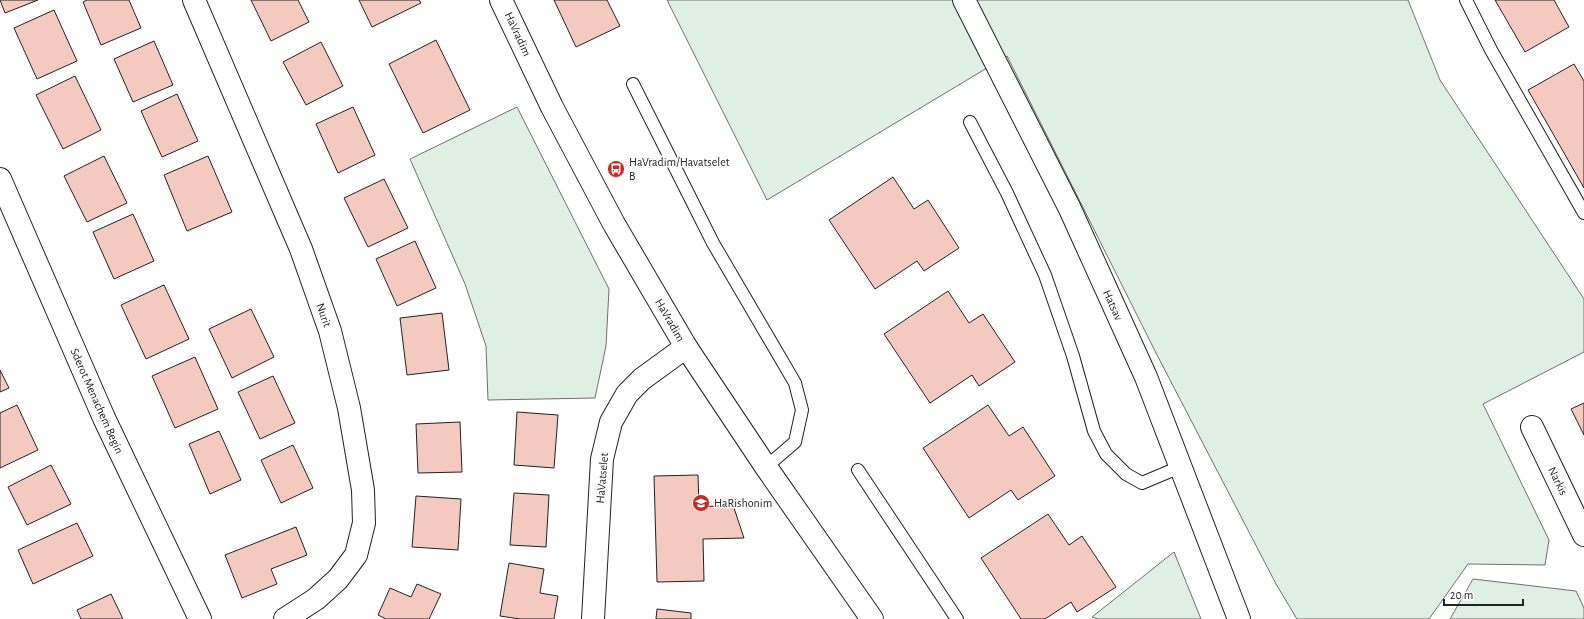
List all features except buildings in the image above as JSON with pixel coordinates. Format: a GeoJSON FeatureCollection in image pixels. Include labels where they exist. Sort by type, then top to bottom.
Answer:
{"type":"FeatureCollection","features":[{"type":"Feature","properties":{"kind":"street","name":"Nurit"},"geometry":{"type":"LineString","coordinates":[[194,0],[301,249],[330,331],[349,408],[363,490],[364,523],[356,555],[338,579],[316,599],[285,619]]}},
{"type":"Feature","properties":{"kind":"street","name":"HaVradim"},"geometry":{"type":"LineString","coordinates":[[502,0],[552,106],[614,224],[686,347],[766,467],[872,619]]}},
{"type":"Feature","properties":{"kind":"street","name":"Hatsav"},"geometry":{"type":"LineString","coordinates":[[964,0],[1070,209],[1146,377],[1239,619]]}},
{"type":"Feature","properties":{"kind":"street","name":"Sderot Menachem Begin"},"geometry":{"type":"LineString","coordinates":[[0,180],[104,418],[200,619]]}},
{"type":"Feature","properties":{"kind":"street","name":"HaVatselet"},"geometry":{"type":"LineString","coordinates":[[593,619],[602,459],[611,422],[627,394],[642,379],[686,347]]}},
{"type":"Feature","properties":{"kind":"street","name":"Narkis"},"geometry":{"type":"LineString","coordinates":[[1532,427],[1584,535]]}},
{"type":"Feature","properties":{"kind":"lane"},"geometry":{"type":"LineString","coordinates":[[1466,0],[1491,50],[1584,213]]}},
{"type":"Feature","properties":{"kind":"lane"},"geometry":{"type":"LineString","coordinates":[[634,84],[712,243],[795,383],[802,410],[795,442],[766,467]]}},
{"type":"Feature","properties":{"kind":"lane"},"geometry":{"type":"LineString","coordinates":[[970,122],[1007,193],[1045,276],[1073,356],[1094,430],[1106,454],[1126,474],[1142,482],[1180,467]]}},
{"type":"Feature","properties":{"kind":"lane"},"geometry":{"type":"LineString","coordinates":[[858,470],[957,619]]}},
{"type":"Feature","properties":{"kind":"green space"},"geometry":{"type":"Polygon","coordinates":[[[667,0],[1408,0],[1440,80],[1584,299],[1584,352],[1483,404],[1549,540],[1545,565],[1468,564],[1429,619],[1297,619],[1276,584],[1156,353],[1007,56],[767,200],[667,0]]]}},
{"type":"Feature","properties":{"kind":"green space"},"geometry":{"type":"Polygon","coordinates":[[[517,107],[609,289],[606,346],[595,398],[488,400],[486,346],[465,284],[410,159],[517,107]]]}},
{"type":"Feature","properties":{"kind":"green space"},"geometry":{"type":"Polygon","coordinates":[[[1174,552],[1201,619],[1098,619],[1092,617],[1174,552]]]}},
{"type":"Feature","properties":{"kind":"green space"},"geometry":{"type":"Polygon","coordinates":[[[1473,579],[1576,591],[1584,608],[1584,619],[1450,619],[1473,579]]]}},
{"type":"Feature","properties":{"kind":"place","name":"HaVradim/Havatselet B"},"geometry":{"type":"Point","coordinates":[616,169]}},
{"type":"Feature","properties":{"kind":"place","name":"HaRishonim"},"geometry":{"type":"Point","coordinates":[701,503]}}]}
